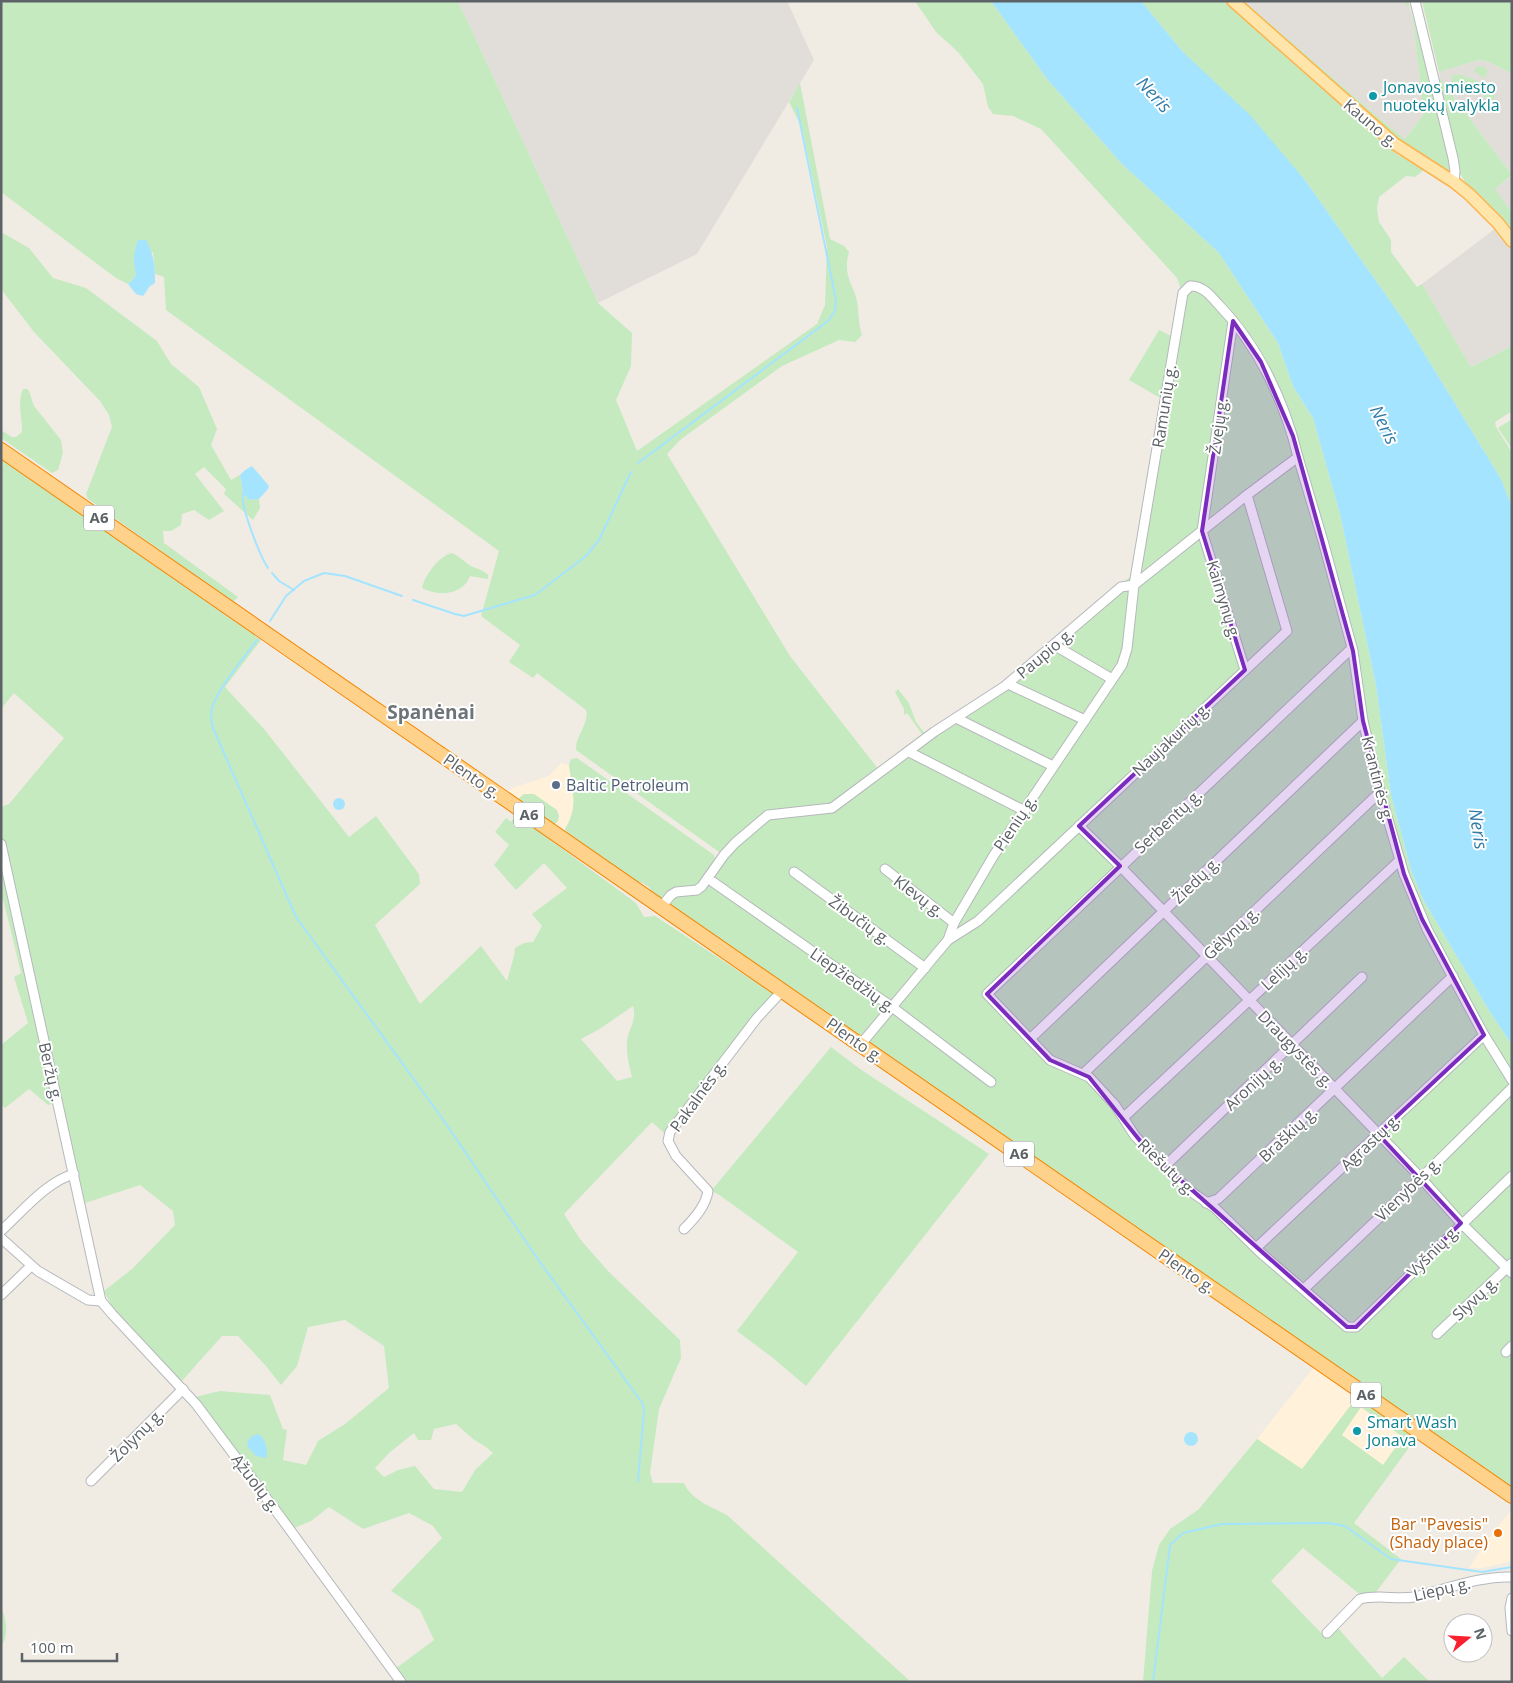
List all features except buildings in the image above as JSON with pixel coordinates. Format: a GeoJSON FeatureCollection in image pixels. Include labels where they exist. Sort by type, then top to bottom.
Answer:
{"type":"FeatureCollection","features":[{"type":"Feature","properties":{"kind":"highway","name":"Plento g."},"geometry":{"type":"LineString","coordinates":[[1,450],[784,990],[1512,1496]]}},
{"type":"Feature","properties":{"kind":"main road","name":"Kauno g."},"geometry":{"type":"LineString","coordinates":[[1233,1],[1396,144],[1454,182],[1483,207],[1512,241]]}},
{"type":"Feature","properties":{"kind":"street"},"geometry":{"type":"LineString","coordinates":[[1415,1],[1453,158],[1454,182]]}},
{"type":"Feature","properties":{"kind":"street","name":"Ramunių g."},"geometry":{"type":"LineString","coordinates":[[1134,585],[1183,294],[1190,286],[1200,288],[1233,321]]}},
{"type":"Feature","properties":{"kind":"street"},"geometry":{"type":"LineString","coordinates":[[1233,321],[1261,362],[1293,436],[1298,457]]}},
{"type":"Feature","properties":{"kind":"street","name":"Žvejų g."},"geometry":{"type":"LineString","coordinates":[[1202,530],[1233,321]]}},
{"type":"Feature","properties":{"kind":"street","name":"Paupio g."},"geometry":{"type":"LineString","coordinates":[[662,907],[671,895],[676,892],[697,890],[702,886],[735,843],[768,815],[832,808],[956,718],[1008,684],[1121,587],[1134,585],[1202,530],[1298,457]]}},
{"type":"Feature","properties":{"kind":"street","name":"Krantinės g."},"geometry":{"type":"LineString","coordinates":[[1298,457],[1324,541],[1352,648],[1363,721],[1380,792],[1400,860],[1422,919],[1484,1035],[1512,1080]]}},
{"type":"Feature","properties":{"kind":"street","name":"Naujakurių g."},"geometry":{"type":"LineString","coordinates":[[948,940],[978,921],[1287,631],[1247,495]]}},
{"type":"Feature","properties":{"kind":"street","name":"Kaimynų g."},"geometry":{"type":"LineString","coordinates":[[1202,530],[1245,670]]}},
{"type":"Feature","properties":{"kind":"street","name":"Pienių g."},"geometry":{"type":"LineString","coordinates":[[861,1044],[948,940],[954,923],[994,855],[1122,666],[1127,649],[1134,585]]}},
{"type":"Feature","properties":{"kind":"street"},"geometry":{"type":"LineString","coordinates":[[1054,645],[1112,679]]}},
{"type":"Feature","properties":{"kind":"street","name":"Serbentų g."},"geometry":{"type":"LineString","coordinates":[[988,997],[987,994],[990,990],[1352,648]]}},
{"type":"Feature","properties":{"kind":"street"},"geometry":{"type":"LineString","coordinates":[[1008,684],[1085,720]]}},
{"type":"Feature","properties":{"kind":"street"},"geometry":{"type":"LineString","coordinates":[[956,718],[1053,766]]}},
{"type":"Feature","properties":{"kind":"street","name":"Žiedų g."},"geometry":{"type":"LineString","coordinates":[[1030,1039],[1363,721]]}},
{"type":"Feature","properties":{"kind":"street"},"geometry":{"type":"LineString","coordinates":[[909,752],[1025,811]]}},
{"type":"Feature","properties":{"kind":"street","name":"Gėlynų g."},"geometry":{"type":"LineString","coordinates":[[1083,1074],[1380,792]]}},
{"type":"Feature","properties":{"kind":"street","name":"Draugystės g."},"geometry":{"type":"LineString","coordinates":[[1079,826],[1164,911],[1462,1223],[1510,1268]]}},
{"type":"Feature","properties":{"kind":"street","name":"Beržų g."},"geometry":{"type":"LineString","coordinates":[[1,844],[101,1301]]}},
{"type":"Feature","properties":{"kind":"street","name":"Lelijų g."},"geometry":{"type":"LineString","coordinates":[[1124,1118],[1400,860]]}},
{"type":"Feature","properties":{"kind":"street","name":"Klevų g."},"geometry":{"type":"LineString","coordinates":[[884,869],[954,923]]}},
{"type":"Feature","properties":{"kind":"street","name":"Žibučių g."},"geometry":{"type":"LineString","coordinates":[[794,872],[925,968]]}},
{"type":"Feature","properties":{"kind":"street","name":"Liepžiedžių g."},"geometry":{"type":"LineString","coordinates":[[713,882],[892,1007],[991,1082]]}},
{"type":"Feature","properties":{"kind":"street","name":"Braškių g."},"geometry":{"type":"LineString","coordinates":[[1206,1203],[1218,1199],[1453,976]]}},
{"type":"Feature","properties":{"kind":"street","name":"Aronijų g."},"geometry":{"type":"LineString","coordinates":[[1164,1167],[1362,977]]}},
{"type":"Feature","properties":{"kind":"street","name":"Pakalnės g."},"geometry":{"type":"LineString","coordinates":[[684,1229],[707,1200],[708,1191],[676,1156],[668,1141],[670,1132],[757,1018],[784,990]]}},
{"type":"Feature","properties":{"kind":"street","name":"Riešutų g."},"geometry":{"type":"LineString","coordinates":[[988,997],[1050,1060],[1089,1077],[1124,1118],[1135,1136],[1164,1167],[1206,1203],[1215,1208],[1256,1248],[1346,1327],[1356,1327]]}},
{"type":"Feature","properties":{"kind":"street","name":"Agrastų g."},"geometry":{"type":"LineString","coordinates":[[1256,1248],[1484,1035]]}},
{"type":"Feature","properties":{"kind":"street","name":"Vienybės g."},"geometry":{"type":"LineString","coordinates":[[1304,1289],[1512,1088]]}},
{"type":"Feature","properties":{"kind":"street"},"geometry":{"type":"LineString","coordinates":[[1,1231],[52,1185],[74,1174]]}},
{"type":"Feature","properties":{"kind":"street","name":"Vyšnių g."},"geometry":{"type":"LineString","coordinates":[[1356,1327],[1512,1176]]}},
{"type":"Feature","properties":{"kind":"street"},"geometry":{"type":"LineString","coordinates":[[1,1238],[31,1266],[56,1283],[88,1300],[101,1301]]}},
{"type":"Feature","properties":{"kind":"street"},"geometry":{"type":"LineString","coordinates":[[1,1295],[31,1266]]}},
{"type":"Feature","properties":{"kind":"street","name":"Slyvų g."},"geometry":{"type":"LineString","coordinates":[[1437,1334],[1510,1268]]}},
{"type":"Feature","properties":{"kind":"street","name":"Ąžuolų g."},"geometry":{"type":"LineString","coordinates":[[101,1301],[183,1389],[282,1519],[399,1679]]}},
{"type":"Feature","properties":{"kind":"street","name":"Žolynų g."},"geometry":{"type":"LineString","coordinates":[[91,1481],[183,1389]]}},
{"type":"Feature","properties":{"kind":"street","name":"Liepų g."},"geometry":{"type":"LineString","coordinates":[[1327,1633],[1364,1598],[1384,1596],[1413,1598],[1484,1579],[1500,1576],[1512,1577]]}},
{"type":"Feature","properties":{"kind":"street"},"geometry":{"type":"LineString","coordinates":[[1512,1598],[1510,1622],[1512,1631]]}},
{"type":"Feature","properties":{"kind":"highlighted area"},"geometry":{"type":"Polygon","coordinates":[[[1233,321],[1261,362],[1293,436],[1353,651],[1363,721],[1404,874],[1422,919],[1484,1035],[1378,1134],[1461,1223],[1356,1327],[1347,1327],[1149,1152],[1089,1077],[1050,1060],[987,994],[1120,866],[1079,826],[1245,670],[1202,531],[1233,321]]]}},
{"type":"Feature","properties":{"kind":"shaded area"},"geometry":{"type":"Polygon","coordinates":[[[458,1],[787,1],[814,60],[697,254],[598,303],[458,1]]]}},
{"type":"Feature","properties":{"kind":"shaded area","name":"Jonavos miesto nuotekų valykla"},"geometry":{"type":"Polygon","coordinates":[[[1244,1],[1403,1],[1410,9],[1414,28],[1424,114],[1405,139],[1244,1]]]}},
{"type":"Feature","properties":{"kind":"shaded area"},"geometry":{"type":"Polygon","coordinates":[[[1477,60],[1489,62],[1512,74],[1512,175],[1440,79],[1439,72],[1477,60]]]}},
{"type":"Feature","properties":{"kind":"shaded area"},"geometry":{"type":"Polygon","coordinates":[[[1512,176],[1512,213],[1494,189],[1512,176]]]}},
{"type":"Feature","properties":{"kind":"shaded area"},"geometry":{"type":"Polygon","coordinates":[[[1496,228],[1512,249],[1512,346],[1471,367],[1422,284],[1496,228]]]}},
{"type":"Feature","properties":{"kind":"shaded area"},"geometry":{"type":"Polygon","coordinates":[[[561,763],[569,765],[575,804],[568,824],[562,833],[507,792],[512,788],[549,776],[561,763]]]}},
{"type":"Feature","properties":{"kind":"shaded area"},"geometry":{"type":"Polygon","coordinates":[[[1314,1367],[1357,1397],[1302,1470],[1257,1439],[1314,1367]]]}},
{"type":"Feature","properties":{"kind":"shaded area"},"geometry":{"type":"Polygon","coordinates":[[[1361,1407],[1403,1437],[1383,1465],[1341,1435],[1361,1407]]]}},
{"type":"Feature","properties":{"kind":"shaded area"},"geometry":{"type":"Polygon","coordinates":[[[1512,1509],[1512,1561],[1483,1568],[1469,1568],[1485,1543],[1512,1509]]]}},
{"type":"Feature","properties":{"kind":"green space"},"geometry":{"type":"Polygon","coordinates":[[[1,1],[458,1],[598,303],[632,333],[631,366],[616,400],[637,451],[817,324],[825,305],[827,247],[802,128],[789,102],[800,83],[830,239],[844,246],[849,252],[847,272],[857,301],[862,335],[855,342],[839,340],[782,366],[680,440],[667,454],[790,656],[879,770],[924,737],[907,713],[904,715],[904,709],[895,692],[898,689],[909,703],[916,722],[926,735],[987,695],[1060,637],[1132,575],[1162,399],[1129,380],[1159,330],[1173,337],[1181,290],[1177,278],[1041,129],[1013,116],[993,114],[988,107],[983,84],[958,52],[936,32],[915,1],[991,1],[1047,79],[1121,163],[1219,253],[1278,343],[1293,386],[1313,418],[1340,514],[1376,685],[1391,795],[1412,873],[1424,901],[1490,1012],[1512,1045],[1512,1491],[651,893],[650,888],[643,883],[633,881],[569,836],[565,829],[572,813],[573,790],[569,765],[571,759],[577,758],[714,855],[715,859],[710,868],[726,847],[719,852],[576,750],[576,745],[586,720],[586,710],[537,673],[533,678],[509,662],[520,645],[481,616],[499,551],[166,310],[164,277],[155,274],[153,252],[134,262],[136,274],[128,284],[116,278],[1,192],[1,1]]]}},
{"type":"Feature","properties":{"kind":"green space"},"geometry":{"type":"Polygon","coordinates":[[[1141,1],[1225,1],[1383,143],[1398,155],[1425,169],[1415,177],[1406,176],[1379,197],[1377,208],[1379,222],[1391,240],[1391,252],[1417,287],[1422,284],[1471,367],[1512,346],[1512,411],[1495,422],[1496,427],[1512,453],[1512,507],[1501,479],[1407,325],[1305,180],[1183,52],[1141,1]]]}},
{"type":"Feature","properties":{"kind":"green space"},"geometry":{"type":"Polygon","coordinates":[[[1244,1],[1405,139],[1424,114],[1414,28],[1410,9],[1403,1],[1408,1],[1431,82],[1440,79],[1512,175],[1495,189],[1512,213],[1512,233],[1467,185],[1461,175],[1419,154],[1395,137],[1239,2],[1244,1]]]}},
{"type":"Feature","properties":{"kind":"green space"},"geometry":{"type":"Polygon","coordinates":[[[1422,1],[1512,1],[1512,74],[1489,62],[1478,60],[1439,72],[1422,1]]]}},
{"type":"Feature","properties":{"kind":"green space"},"geometry":{"type":"Polygon","coordinates":[[[1479,66],[1484,67],[1488,71],[1484,78],[1474,71],[1479,66]]]}},
{"type":"Feature","properties":{"kind":"green space"},"geometry":{"type":"Polygon","coordinates":[[[1452,75],[1462,75],[1478,81],[1476,84],[1478,86],[1482,83],[1495,97],[1494,99],[1489,103],[1478,88],[1476,89],[1473,86],[1468,89],[1462,82],[1452,82],[1452,75]]]}},
{"type":"Feature","properties":{"kind":"green space"},"geometry":{"type":"Polygon","coordinates":[[[1,232],[29,248],[53,278],[86,288],[157,341],[171,364],[199,387],[217,429],[211,445],[231,480],[240,475],[243,493],[249,500],[259,499],[260,508],[253,520],[224,494],[226,489],[204,467],[195,474],[224,511],[209,520],[194,510],[182,514],[181,525],[171,531],[163,531],[164,543],[238,597],[233,602],[88,499],[86,494],[112,427],[109,415],[100,401],[34,332],[1,289],[1,232]]]}},
{"type":"Feature","properties":{"kind":"green space"},"geometry":{"type":"Polygon","coordinates":[[[23,389],[29,391],[34,406],[61,440],[63,453],[58,470],[52,473],[1,438],[1,430],[12,437],[16,437],[22,432],[20,404],[23,389]]]}},
{"type":"Feature","properties":{"kind":"green space"},"geometry":{"type":"Polygon","coordinates":[[[1512,419],[1512,449],[1498,428],[1512,419]]]}},
{"type":"Feature","properties":{"kind":"green space"},"geometry":{"type":"Polygon","coordinates":[[[1,459],[261,640],[225,687],[264,729],[349,837],[376,816],[419,874],[420,884],[375,925],[420,1004],[481,946],[507,981],[515,948],[524,943],[533,942],[542,926],[532,914],[567,888],[544,863],[516,890],[494,865],[509,845],[495,832],[506,818],[511,822],[519,817],[636,903],[644,917],[655,916],[775,995],[664,1138],[664,1133],[652,1122],[564,1214],[580,1239],[608,1271],[680,1340],[681,1358],[659,1409],[650,1473],[653,1483],[684,1483],[687,1489],[697,1498],[727,1515],[911,1682],[404,1682],[395,1669],[434,1640],[420,1610],[391,1591],[442,1538],[433,1526],[409,1513],[363,1529],[329,1507],[311,1521],[294,1528],[195,1397],[220,1391],[270,1395],[283,1429],[287,1430],[283,1460],[306,1465],[318,1441],[345,1424],[389,1388],[384,1346],[345,1320],[308,1327],[297,1366],[281,1385],[238,1336],[222,1336],[181,1382],[112,1307],[104,1291],[132,1269],[175,1225],[173,1211],[140,1185],[85,1203],[62,1102],[48,1105],[29,1089],[5,1108],[1,1104],[1,1045],[28,1023],[14,977],[21,973],[3,900],[1,901],[1,807],[9,804],[64,738],[14,693],[1,709],[1,459]],[[633,1006],[598,1030],[581,1039],[617,1081],[632,1077],[627,1041],[633,1020],[633,1006]],[[456,1424],[434,1429],[431,1440],[418,1440],[414,1433],[389,1453],[375,1468],[384,1477],[398,1470],[415,1466],[434,1489],[462,1492],[475,1470],[493,1453],[456,1424]]]}},
{"type":"Feature","properties":{"kind":"green space"},"geometry":{"type":"Polygon","coordinates":[[[452,553],[484,572],[488,575],[488,579],[470,576],[462,587],[449,593],[435,593],[422,588],[426,577],[433,567],[442,558],[452,553]]]}},
{"type":"Feature","properties":{"kind":"green space"},"geometry":{"type":"Polygon","coordinates":[[[524,794],[534,794],[557,810],[558,821],[554,825],[521,802],[519,798],[524,794]]]}},
{"type":"Feature","properties":{"kind":"green space"},"geometry":{"type":"Polygon","coordinates":[[[831,1047],[860,1069],[989,1154],[806,1386],[737,1331],[798,1252],[718,1194],[711,1191],[831,1047]]]}},
{"type":"Feature","properties":{"kind":"green space"},"geometry":{"type":"Polygon","coordinates":[[[1357,1397],[1416,1438],[1354,1523],[1401,1559],[1373,1596],[1363,1597],[1303,1548],[1271,1581],[1327,1639],[1338,1628],[1382,1678],[1404,1657],[1430,1682],[1143,1682],[1152,1571],[1159,1545],[1170,1529],[1198,1510],[1257,1439],[1302,1469],[1357,1397]],[[1361,1407],[1342,1435],[1383,1465],[1403,1437],[1361,1407]]]}},
{"type":"Feature","properties":{"kind":"green space"},"geometry":{"type":"Polygon","coordinates":[[[1,1607],[6,1627],[4,1642],[1,1647],[1,1607]]]}},
{"type":"Feature","properties":{"kind":"water","name":"Neris"},"geometry":{"type":"Polygon","coordinates":[[[991,1],[1141,1],[1183,52],[1250,115],[1305,180],[1407,325],[1501,479],[1512,507],[1512,1045],[1490,1012],[1424,901],[1412,873],[1391,795],[1376,685],[1340,514],[1313,418],[1293,386],[1278,343],[1219,253],[1121,163],[1047,79],[991,1]]]}},
{"type":"Feature","properties":{"kind":"water"},"geometry":{"type":"Polygon","coordinates":[[[138,240],[146,240],[151,251],[154,266],[155,283],[150,286],[143,296],[136,294],[128,284],[136,274],[134,257],[138,240]]]}},
{"type":"Feature","properties":{"kind":"water"},"geometry":{"type":"Polygon","coordinates":[[[252,466],[269,486],[259,499],[249,500],[243,493],[240,475],[252,466]]]}},
{"type":"Feature","properties":{"kind":"water"},"geometry":{"type":"Polygon","coordinates":[[[341,798],[344,799],[344,809],[337,810],[334,809],[333,802],[334,799],[341,798]]]}},
{"type":"Feature","properties":{"kind":"water"},"geometry":{"type":"Polygon","coordinates":[[[1191,1432],[1196,1434],[1198,1439],[1196,1444],[1191,1446],[1186,1444],[1184,1439],[1186,1434],[1191,1432]]]}},
{"type":"Feature","properties":{"kind":"water"},"geometry":{"type":"Polygon","coordinates":[[[259,1434],[266,1446],[267,1456],[265,1458],[256,1456],[247,1446],[250,1438],[259,1434]]]}},
{"type":"Feature","properties":{"kind":"waterway"},"geometry":{"type":"LineString","coordinates":[[638,463],[828,321],[835,311],[836,300],[797,108]]}},
{"type":"Feature","properties":{"kind":"waterway"},"geometry":{"type":"LineString","coordinates":[[413,600],[464,616],[535,595],[586,556],[599,540],[631,472]]}},
{"type":"Feature","properties":{"kind":"waterway"},"geometry":{"type":"LineString","coordinates":[[243,493],[247,519],[268,568]]}},
{"type":"Feature","properties":{"kind":"waterway"},"geometry":{"type":"LineString","coordinates":[[272,573],[279,581],[294,590]]}},
{"type":"Feature","properties":{"kind":"waterway"},"geometry":{"type":"LineString","coordinates":[[270,621],[286,596],[304,581],[324,573],[345,576],[402,596]]}},
{"type":"Feature","properties":{"kind":"waterway"},"geometry":{"type":"LineString","coordinates":[[257,640],[219,693],[214,702],[211,719],[213,728],[296,917],[442,1118],[537,1258],[643,1404],[638,1481]]}},
{"type":"Feature","properties":{"kind":"waterway"},"geometry":{"type":"LineString","coordinates":[[1153,1682],[1170,1545],[1183,1533],[1222,1524],[1328,1523],[1345,1526],[1391,1559],[1482,1572],[1512,1567]]}},
{"type":"Feature","properties":{"kind":"place","name":"Jonavos miesto nuotekų valykla"},"geometry":{"type":"Point","coordinates":[1373,96]}},
{"type":"Feature","properties":{"kind":"place","name":"Baltic Petroleum"},"geometry":{"type":"Point","coordinates":[556,785]}},
{"type":"Feature","properties":{"kind":"place","name":"Smart Wash Jonava"},"geometry":{"type":"Point","coordinates":[1357,1431]}},
{"type":"Feature","properties":{"kind":"place","name":"Bar \"Pavesis\" (Shady place)"},"geometry":{"type":"Point","coordinates":[1498,1533]}},
{"type":"Feature","properties":{"kind":"district","name":"Spanėnai"},"geometry":{"type":"Point","coordinates":[431,712]}}]}
